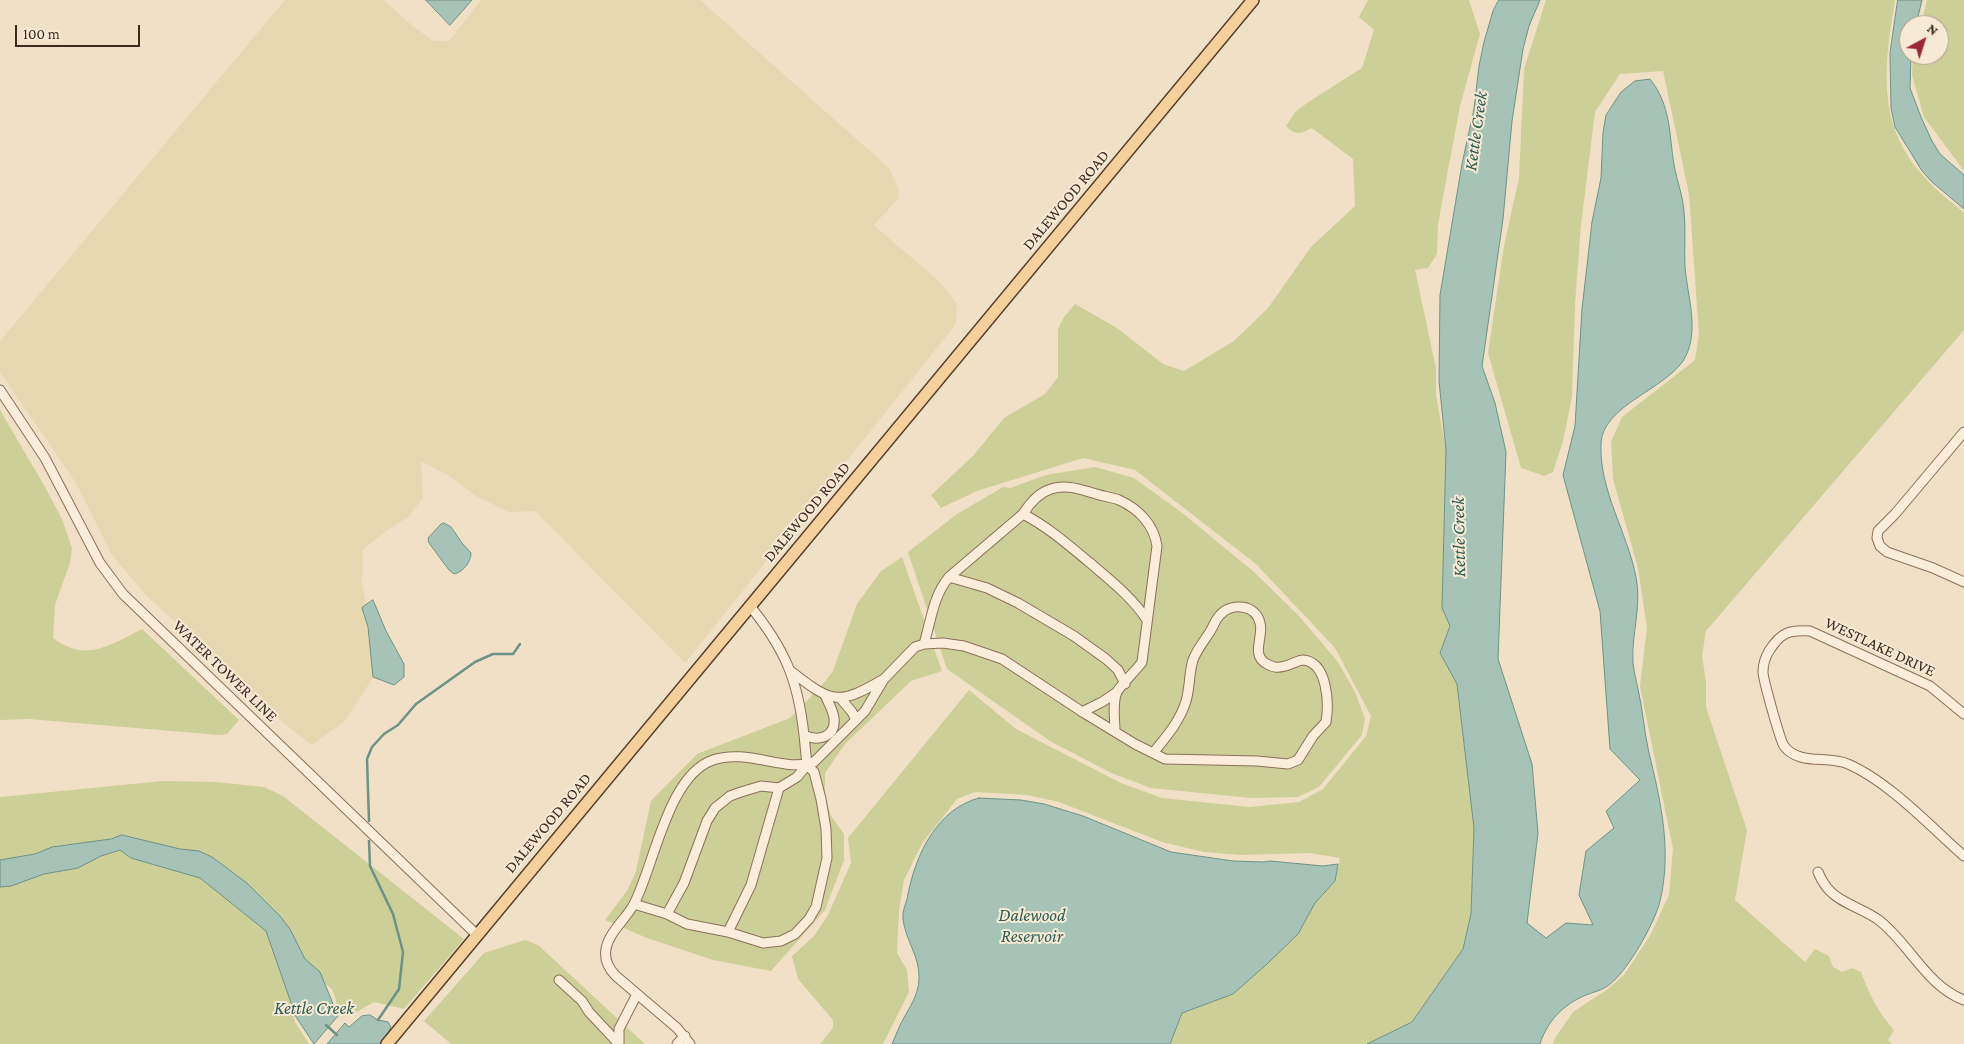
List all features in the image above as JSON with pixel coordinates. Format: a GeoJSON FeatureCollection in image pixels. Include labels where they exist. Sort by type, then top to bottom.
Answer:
{"type":"FeatureCollection","features":[{"type":"Feature","properties":{"kind":"main road","name":"DALEWOOD ROAD"},"geometry":{"type":"LineString","coordinates":[[386,1044],[1253,0]]}},
{"type":"Feature","properties":{"kind":"street","name":"WATER TOWER LINE"},"geometry":{"type":"LineString","coordinates":[[0,390],[45,458],[100,563],[123,594],[477,935]]}},
{"type":"Feature","properties":{"kind":"street"},"geometry":{"type":"LineString","coordinates":[[1964,432],[1895,514],[1878,531],[1877,538],[1880,546],[1887,552],[1933,568],[1964,582]]}},
{"type":"Feature","properties":{"kind":"street"},"geometry":{"type":"LineString","coordinates":[[924,644],[935,600],[941,586],[1023,514],[1042,492],[1053,488],[1072,487],[1118,500],[1130,506],[1150,524],[1155,534],[1156,546],[1142,662],[1117,692],[1082,712]]}},
{"type":"Feature","properties":{"kind":"street"},"geometry":{"type":"LineString","coordinates":[[1023,514],[1042,524],[1060,537],[1119,587],[1138,606],[1147,620]]}},
{"type":"Feature","properties":{"kind":"street"},"geometry":{"type":"LineString","coordinates":[[949,577],[987,588],[1018,603],[1074,636],[1118,670],[1125,684]]}},
{"type":"Feature","properties":{"kind":"street"},"geometry":{"type":"LineString","coordinates":[[634,904],[667,914],[687,924],[728,932],[763,943],[781,940],[795,934],[809,919],[816,907],[827,858],[826,829],[814,772],[807,765],[801,707],[791,672],[770,630],[750,606]]}},
{"type":"Feature","properties":{"kind":"street"},"geometry":{"type":"LineString","coordinates":[[791,672],[825,695],[841,699],[852,696],[884,679],[915,647],[924,644],[943,643],[964,646],[1002,659],[1082,712],[1165,759],[1258,761],[1288,764],[1298,760],[1313,736],[1326,722],[1326,693],[1322,673],[1311,663],[1302,660],[1274,668],[1262,661],[1258,655],[1260,622],[1256,616],[1248,608],[1235,606],[1226,610],[1218,616],[1193,661],[1186,702],[1176,726],[1154,752]]}},
{"type":"Feature","properties":{"kind":"street","name":"WESTLAKE DRIVE"},"geometry":{"type":"LineString","coordinates":[[1964,714],[1930,686],[1810,631],[1792,630],[1777,639],[1766,655],[1763,673],[1783,745],[1795,756],[1846,763],[1865,773],[1881,783],[1964,856]]}},
{"type":"Feature","properties":{"kind":"street"},"geometry":{"type":"LineString","coordinates":[[667,914],[684,883],[707,821],[715,808],[730,796],[761,786],[779,788],[797,777],[807,765],[814,762],[856,720],[876,696],[884,679]]}},
{"type":"Feature","properties":{"kind":"street"},"geometry":{"type":"LineString","coordinates":[[1115,731],[1114,708],[1117,692]]}},
{"type":"Feature","properties":{"kind":"street"},"geometry":{"type":"LineString","coordinates":[[804,735],[820,739],[829,734],[834,726],[834,716],[825,695]]}},
{"type":"Feature","properties":{"kind":"street"},"geometry":{"type":"LineString","coordinates":[[841,699],[856,720]]}},
{"type":"Feature","properties":{"kind":"street"},"geometry":{"type":"LineString","coordinates":[[690,1044],[685,1036],[609,969],[605,956],[606,946],[634,904],[664,822],[677,796],[686,781],[701,766],[713,760],[748,756],[781,763],[807,765]]}},
{"type":"Feature","properties":{"kind":"street"},"geometry":{"type":"LineString","coordinates":[[728,932],[751,885],[779,788]]}},
{"type":"Feature","properties":{"kind":"street"},"geometry":{"type":"LineString","coordinates":[[1818,872],[1832,893],[1880,920],[1898,937],[1939,985],[1964,1000]]}},
{"type":"Feature","properties":{"kind":"street"},"geometry":{"type":"LineString","coordinates":[[559,980],[582,1000],[589,1012],[619,1044]]}},
{"type":"Feature","properties":{"kind":"street"},"geometry":{"type":"LineString","coordinates":[[619,1044],[619,1029],[637,994]]}},
{"type":"Feature","properties":{"kind":"street"},"geometry":{"type":"LineString","coordinates":[[678,1044],[685,1036]]}},
{"type":"Feature","properties":{"kind":"shaded area"},"geometry":{"type":"Polygon","coordinates":[[[285,0],[384,0],[433,41],[449,41],[481,0],[700,0],[889,168],[899,190],[898,199],[874,225],[942,284],[957,304],[956,324],[685,663],[535,511],[510,512],[477,497],[451,477],[421,461],[423,498],[408,517],[383,533],[363,550],[362,583],[373,638],[376,673],[345,721],[312,745],[281,721],[144,593],[112,555],[76,483],[0,372],[0,341],[285,0]]]}},
{"type":"Feature","properties":{"kind":"green space"},"geometry":{"type":"Polygon","coordinates":[[[1368,0],[1469,0],[1480,34],[1460,106],[1438,224],[1437,254],[1428,268],[1415,270],[1436,368],[1436,395],[1446,450],[1442,608],[1450,626],[1440,653],[1457,683],[1474,828],[1471,914],[1463,949],[1412,1022],[1367,1044],[1170,1044],[1182,1013],[1233,994],[1298,934],[1315,903],[1335,881],[1340,858],[1309,853],[1241,855],[1204,852],[1162,842],[1059,802],[1027,795],[975,792],[957,799],[923,842],[904,880],[899,911],[897,953],[907,970],[909,992],[883,1044],[820,1044],[833,1028],[833,1020],[798,979],[792,956],[814,936],[828,915],[851,863],[848,838],[969,690],[1016,729],[1121,783],[1162,798],[1250,807],[1299,802],[1323,789],[1366,736],[1371,716],[1335,648],[1256,564],[1135,470],[1083,458],[977,491],[941,508],[931,495],[973,456],[1004,418],[1045,394],[1058,377],[1058,329],[1064,317],[1075,304],[1117,328],[1163,364],[1184,371],[1234,341],[1268,308],[1311,247],[1355,206],[1353,159],[1312,128],[1304,132],[1295,133],[1286,126],[1295,112],[1362,68],[1374,30],[1359,17],[1368,0]]]}},
{"type":"Feature","properties":{"kind":"green space"},"geometry":{"type":"Polygon","coordinates":[[[1546,0],[1895,0],[1888,46],[1887,68],[1890,110],[1896,131],[1905,151],[1919,171],[1935,188],[1964,213],[1964,330],[1706,631],[1702,656],[1706,681],[1706,707],[1747,830],[1735,900],[1805,962],[1815,949],[1829,956],[1833,967],[1842,972],[1852,968],[1861,972],[1874,1002],[1894,1030],[1888,1040],[1892,1044],[1553,1044],[1573,1012],[1608,989],[1624,975],[1651,934],[1669,895],[1673,849],[1640,686],[1647,628],[1638,568],[1613,479],[1611,442],[1622,417],[1695,360],[1699,334],[1689,194],[1663,71],[1620,74],[1595,112],[1581,225],[1575,304],[1572,397],[1563,441],[1553,472],[1544,476],[1521,468],[1488,353],[1504,246],[1519,178],[1524,69],[1546,0]]]}},
{"type":"Feature","properties":{"kind":"green space"},"geometry":{"type":"Polygon","coordinates":[[[1927,0],[1964,0],[1964,171],[1924,117],[1912,75],[1912,65],[1949,65],[1949,15],[1923,15],[1927,0]]]}},
{"type":"Feature","properties":{"kind":"green space"},"geometry":{"type":"Polygon","coordinates":[[[0,410],[62,519],[72,548],[70,563],[55,605],[53,638],[76,649],[98,649],[120,641],[142,629],[239,720],[227,734],[219,735],[29,719],[0,720],[0,410]]]}},
{"type":"Feature","properties":{"kind":"green space"},"geometry":{"type":"Polygon","coordinates":[[[1095,467],[1134,478],[1181,512],[1253,571],[1299,616],[1338,662],[1355,692],[1365,719],[1362,735],[1319,787],[1298,797],[1251,798],[1151,788],[1111,773],[1050,741],[947,669],[908,552],[957,514],[1003,487],[1010,488],[1046,475],[1095,467]]]}},
{"type":"Feature","properties":{"kind":"green space"},"geometry":{"type":"Polygon","coordinates":[[[902,557],[942,671],[911,681],[845,744],[825,773],[825,795],[831,816],[844,834],[844,860],[825,910],[771,971],[713,960],[647,938],[605,920],[627,891],[636,871],[651,801],[697,754],[790,718],[833,671],[857,604],[881,571],[902,557]]]}},
{"type":"Feature","properties":{"kind":"green space"},"geometry":{"type":"Polygon","coordinates":[[[163,781],[216,782],[264,787],[283,796],[464,939],[404,1009],[374,1002],[350,1016],[338,1012],[332,989],[319,981],[290,999],[295,1022],[309,1044],[0,1044],[0,797],[163,781]]]}},
{"type":"Feature","properties":{"kind":"green space"},"geometry":{"type":"Polygon","coordinates":[[[525,940],[538,945],[645,1044],[451,1044],[424,1021],[484,953],[525,940]]]}},
{"type":"Feature","properties":{"kind":"water"},"geometry":{"type":"Polygon","coordinates":[[[426,0],[472,0],[450,25],[426,0]]]}},
{"type":"Feature","properties":{"kind":"water"},"geometry":{"type":"Polygon","coordinates":[[[1499,0],[1540,0],[1529,26],[1523,49],[1512,121],[1503,219],[1482,366],[1495,403],[1506,452],[1498,659],[1532,764],[1538,833],[1527,923],[1546,938],[1566,923],[1593,925],[1579,895],[1586,851],[1614,828],[1606,811],[1640,780],[1610,749],[1600,611],[1563,475],[1575,426],[1582,309],[1592,222],[1601,178],[1603,132],[1606,115],[1621,92],[1635,81],[1650,79],[1666,109],[1674,165],[1683,206],[1685,266],[1692,327],[1691,339],[1683,361],[1662,381],[1623,408],[1612,419],[1604,430],[1601,443],[1604,478],[1632,560],[1638,588],[1633,663],[1664,827],[1665,864],[1663,882],[1660,901],[1652,922],[1646,935],[1622,972],[1606,987],[1578,999],[1557,1014],[1547,1028],[1540,1044],[1367,1044],[1412,1022],[1463,949],[1471,914],[1474,828],[1457,684],[1440,653],[1450,626],[1442,608],[1446,450],[1439,381],[1440,295],[1462,164],[1474,109],[1479,66],[1493,11],[1499,0]]]}},
{"type":"Feature","properties":{"kind":"water"},"geometry":{"type":"Polygon","coordinates":[[[1898,0],[1922,0],[1918,15],[1899,15],[1899,65],[1911,65],[1910,88],[1932,141],[1940,154],[1964,175],[1964,209],[1922,171],[1895,127],[1891,108],[1890,53],[1898,0]]]}},
{"type":"Feature","properties":{"kind":"water"},"geometry":{"type":"Polygon","coordinates":[[[444,523],[451,527],[471,553],[470,560],[466,566],[454,574],[429,543],[428,538],[444,523]]]}},
{"type":"Feature","properties":{"kind":"water"},"geometry":{"type":"Polygon","coordinates":[[[373,600],[386,631],[404,664],[404,677],[394,685],[373,677],[368,627],[362,608],[373,600]]]}},
{"type":"Feature","properties":{"kind":"water","name":"Dalewood Reservoir"},"geometry":{"type":"Polygon","coordinates":[[[979,798],[1021,800],[1044,804],[1083,816],[1171,852],[1233,861],[1270,861],[1323,866],[1338,864],[1335,881],[1315,903],[1298,934],[1233,994],[1182,1013],[1170,1044],[892,1044],[913,1001],[919,984],[919,970],[906,934],[903,915],[917,864],[923,849],[940,823],[951,812],[979,798]]]}},
{"type":"Feature","properties":{"kind":"water","name":"Kettle Creek"},"geometry":{"type":"Polygon","coordinates":[[[122,835],[180,849],[199,851],[212,857],[248,884],[280,916],[290,929],[305,959],[320,972],[338,1016],[314,1044],[296,1017],[266,931],[200,878],[131,858],[120,850],[101,856],[78,868],[44,874],[11,886],[0,887],[0,860],[35,854],[52,847],[111,839],[122,835]]]}},
{"type":"Feature","properties":{"kind":"water"},"geometry":{"type":"Polygon","coordinates":[[[370,1015],[378,1020],[388,1022],[391,1027],[383,1044],[327,1044],[345,1023],[349,1027],[362,1016],[370,1015]]]}},
{"type":"Feature","properties":{"kind":"waterway"},"geometry":{"type":"LineString","coordinates":[[369,821],[367,759],[372,747],[384,734],[398,725],[416,704],[475,662],[493,654],[513,654],[520,644]]}},
{"type":"Feature","properties":{"kind":"waterway"},"geometry":{"type":"LineString","coordinates":[[369,841],[370,866],[393,914],[403,952],[399,989],[378,1020]]}},
{"type":"Feature","properties":{"kind":"waterway","name":"Kettle Creek"},"geometry":{"type":"LineString","coordinates":[[326,1025],[337,1035]]}}]}
